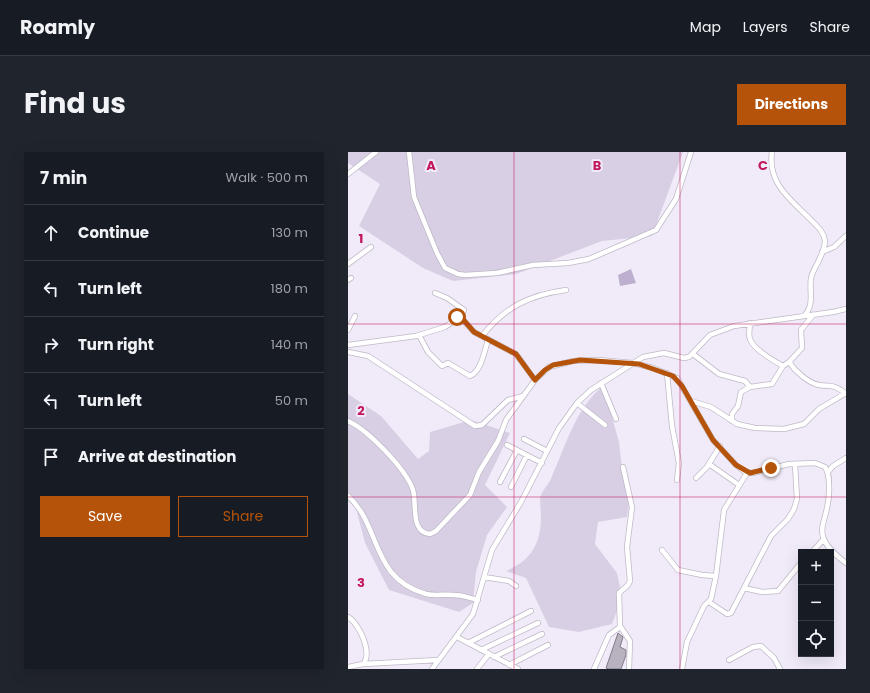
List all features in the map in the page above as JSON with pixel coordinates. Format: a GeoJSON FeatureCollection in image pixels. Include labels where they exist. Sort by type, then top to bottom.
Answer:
{"type":"FeatureCollection","features":[{"type":"Feature","properties":{"kind":"street"},"geometry":{"type":"LineString","coordinates":[[348,174],[376,152]]}},
{"type":"Feature","properties":{"kind":"street"},"geometry":{"type":"LineString","coordinates":[[409,152],[414,197],[437,253],[445,268],[465,276],[509,271],[532,265],[584,260],[602,255],[651,232],[658,227],[676,199],[691,152]]}},
{"type":"Feature","properties":{"kind":"street"},"geometry":{"type":"LineString","coordinates":[[772,152],[772,170],[774,178],[783,191],[823,233],[825,245],[812,276],[810,308],[804,316]]}},
{"type":"Feature","properties":{"kind":"street"},"geometry":{"type":"LineString","coordinates":[[822,252],[834,247],[846,236]]}},
{"type":"Feature","properties":{"kind":"street"},"geometry":{"type":"LineString","coordinates":[[348,264],[371,247]]}},
{"type":"Feature","properties":{"kind":"street"},"geometry":{"type":"LineString","coordinates":[[482,336],[494,320],[526,300],[539,295],[566,290]]}},
{"type":"Feature","properties":{"kind":"street"},"geometry":{"type":"LineString","coordinates":[[348,345],[419,335],[445,327],[460,316],[464,310],[447,298],[435,293]]}},
{"type":"Feature","properties":{"kind":"street"},"geometry":{"type":"LineString","coordinates":[[432,669],[473,614],[492,550],[542,463],[559,428],[577,403],[600,383],[643,357],[660,353],[668,353],[684,358],[693,354],[710,335],[734,326],[846,309]]}},
{"type":"Feature","properties":{"kind":"street"},"geometry":{"type":"LineString","coordinates":[[732,421],[732,414],[738,406],[741,392],[750,387],[772,384],[783,366],[800,351],[803,341],[801,330],[813,315]]}},
{"type":"Feature","properties":{"kind":"street"},"geometry":{"type":"LineString","coordinates":[[348,330],[355,316]]}},
{"type":"Feature","properties":{"kind":"street"},"geometry":{"type":"LineString","coordinates":[[460,316],[471,329],[516,354],[535,380]]}},
{"type":"Feature","properties":{"kind":"street"},"geometry":{"type":"LineString","coordinates":[[750,323],[750,337],[752,342],[771,360],[783,366]]}},
{"type":"Feature","properties":{"kind":"street"},"geometry":{"type":"LineString","coordinates":[[419,335],[428,352],[442,366],[448,363],[470,376],[474,374],[482,360],[488,339]]}},
{"type":"Feature","properties":{"kind":"street"},"geometry":{"type":"LineString","coordinates":[[348,352],[368,356],[423,393],[478,427],[485,423],[508,400],[523,396]]}},
{"type":"Feature","properties":{"kind":"street"},"geometry":{"type":"LineString","coordinates":[[693,354],[719,374],[745,381],[750,387]]}},
{"type":"Feature","properties":{"kind":"street"},"geometry":{"type":"LineString","coordinates":[[348,421],[363,429],[406,475],[414,490],[418,527],[424,533],[430,534],[436,530],[470,496],[479,472],[496,446],[506,420],[535,380],[549,367],[572,361],[598,360],[633,363],[667,373],[679,380],[711,436],[736,465],[747,473],[795,464],[818,464],[825,467],[828,472],[830,490],[822,525],[823,540],[832,552],[846,563]]}},
{"type":"Feature","properties":{"kind":"street"},"geometry":{"type":"LineString","coordinates":[[692,401],[711,407],[732,421],[761,428],[796,427],[804,424],[819,409],[846,394],[835,386],[815,384],[795,370],[789,362]]}},
{"type":"Feature","properties":{"kind":"street"},"geometry":{"type":"LineString","coordinates":[[667,373],[672,426],[679,462],[677,480]]}},
{"type":"Feature","properties":{"kind":"street"},"geometry":{"type":"LineString","coordinates":[[600,383],[616,419]]}},
{"type":"Feature","properties":{"kind":"street"},"geometry":{"type":"LineString","coordinates":[[577,403],[605,425]]}},
{"type":"Feature","properties":{"kind":"street"},"geometry":{"type":"LineString","coordinates":[[524,439],[548,452]]}},
{"type":"Feature","properties":{"kind":"street"},"geometry":{"type":"LineString","coordinates":[[507,445],[542,463]]}},
{"type":"Feature","properties":{"kind":"street"},"geometry":{"type":"LineString","coordinates":[[696,478],[709,464],[720,446]]}},
{"type":"Feature","properties":{"kind":"street"},"geometry":{"type":"LineString","coordinates":[[500,482],[517,450]]}},
{"type":"Feature","properties":{"kind":"street"},"geometry":{"type":"LineString","coordinates":[[511,487],[528,455]]}},
{"type":"Feature","properties":{"kind":"street"},"geometry":{"type":"LineString","coordinates":[[828,472],[833,466],[846,458]]}},
{"type":"Feature","properties":{"kind":"street"},"geometry":{"type":"LineString","coordinates":[[709,464],[738,486]]}},
{"type":"Feature","properties":{"kind":"street"},"geometry":{"type":"LineString","coordinates":[[709,602],[724,613],[729,614],[771,536],[788,519],[794,509],[797,499],[795,464]]}},
{"type":"Feature","properties":{"kind":"street"},"geometry":{"type":"LineString","coordinates":[[623,467],[632,512],[627,547],[630,581],[619,594],[620,626],[630,641],[629,669]]}},
{"type":"Feature","properties":{"kind":"street"},"geometry":{"type":"LineString","coordinates":[[682,669],[686,642],[697,625],[704,606],[709,602],[716,576],[724,510],[747,473]]}},
{"type":"Feature","properties":{"kind":"street"},"geometry":{"type":"LineString","coordinates":[[348,496],[357,505],[390,572],[400,582],[426,594],[436,596],[453,595],[478,600]]}},
{"type":"Feature","properties":{"kind":"street"},"geometry":{"type":"LineString","coordinates":[[815,549],[823,540]]}},
{"type":"Feature","properties":{"kind":"street"},"geometry":{"type":"LineString","coordinates":[[662,550],[678,570],[716,576]]}},
{"type":"Feature","properties":{"kind":"street"},"geometry":{"type":"LineString","coordinates":[[744,588],[762,592],[778,591],[798,568]]}},
{"type":"Feature","properties":{"kind":"street"},"geometry":{"type":"LineString","coordinates":[[484,577],[509,581],[516,586]]}},
{"type":"Feature","properties":{"kind":"street"},"geometry":{"type":"LineString","coordinates":[[468,643],[531,611]]}},
{"type":"Feature","properties":{"kind":"street"},"geometry":{"type":"LineString","coordinates":[[348,617],[356,622],[364,642],[366,658],[363,664]]}},
{"type":"Feature","properties":{"kind":"street"},"geometry":{"type":"LineString","coordinates":[[481,650],[538,623]]}},
{"type":"Feature","properties":{"kind":"street"},"geometry":{"type":"LineString","coordinates":[[594,669],[609,635],[620,628],[620,626]]}},
{"type":"Feature","properties":{"kind":"street"},"geometry":{"type":"LineString","coordinates":[[494,657],[542,634]]}},
{"type":"Feature","properties":{"kind":"street"},"geometry":{"type":"LineString","coordinates":[[457,637],[518,669]]}},
{"type":"Feature","properties":{"kind":"street"},"geometry":{"type":"LineString","coordinates":[[509,664],[548,645]]}},
{"type":"Feature","properties":{"kind":"street"},"geometry":{"type":"LineString","coordinates":[[729,660],[753,647],[761,646],[774,658],[780,669]]}},
{"type":"Feature","properties":{"kind":"street"},"geometry":{"type":"LineString","coordinates":[[477,669],[482,666],[489,654]]}},
{"type":"Feature","properties":{"kind":"street"},"geometry":{"type":"LineString","coordinates":[[348,667],[363,664],[438,660]]}},
{"type":"Feature","properties":{"kind":"shaded area"},"geometry":{"type":"Polygon","coordinates":[[[348,152],[683,152],[652,236],[602,241],[516,274],[453,281],[423,268],[359,226],[380,184],[348,163],[348,152]]]}},
{"type":"Feature","properties":{"kind":"shaded area"},"geometry":{"type":"Polygon","coordinates":[[[631,269],[636,283],[620,286],[618,275],[631,269]]]}},
{"type":"Feature","properties":{"kind":"shaded area"},"geometry":{"type":"Polygon","coordinates":[[[603,386],[619,442],[622,468],[629,503],[627,517],[598,522],[595,544],[617,573],[622,597],[612,624],[579,632],[549,627],[526,578],[506,571],[522,562],[533,550],[537,542],[541,526],[541,495],[551,479],[567,440],[579,416],[594,394],[603,386]]]}},
{"type":"Feature","properties":{"kind":"shaded area"},"geometry":{"type":"Polygon","coordinates":[[[348,394],[381,416],[418,459],[429,451],[430,432],[471,420],[510,433],[485,485],[507,507],[487,535],[476,572],[473,603],[459,612],[389,590],[365,543],[353,497],[348,492],[348,394]]]}},
{"type":"Feature","properties":{"kind":"building"},"geometry":{"type":"Polygon","coordinates":[[[618,633],[623,637],[620,647],[626,650],[626,655],[621,669],[609,669],[606,668],[618,633]]]}},
{"type":"Feature","properties":{"kind":"route"},"geometry":{"type":"LineString","coordinates":[[457,317],[461,317],[471,329],[478,334],[510,349],[516,354],[535,380],[540,374],[553,365],[580,360],[598,360],[639,364],[673,376],[679,380],[713,440],[731,457],[736,465],[745,472],[750,473],[771,468]]}}]}
